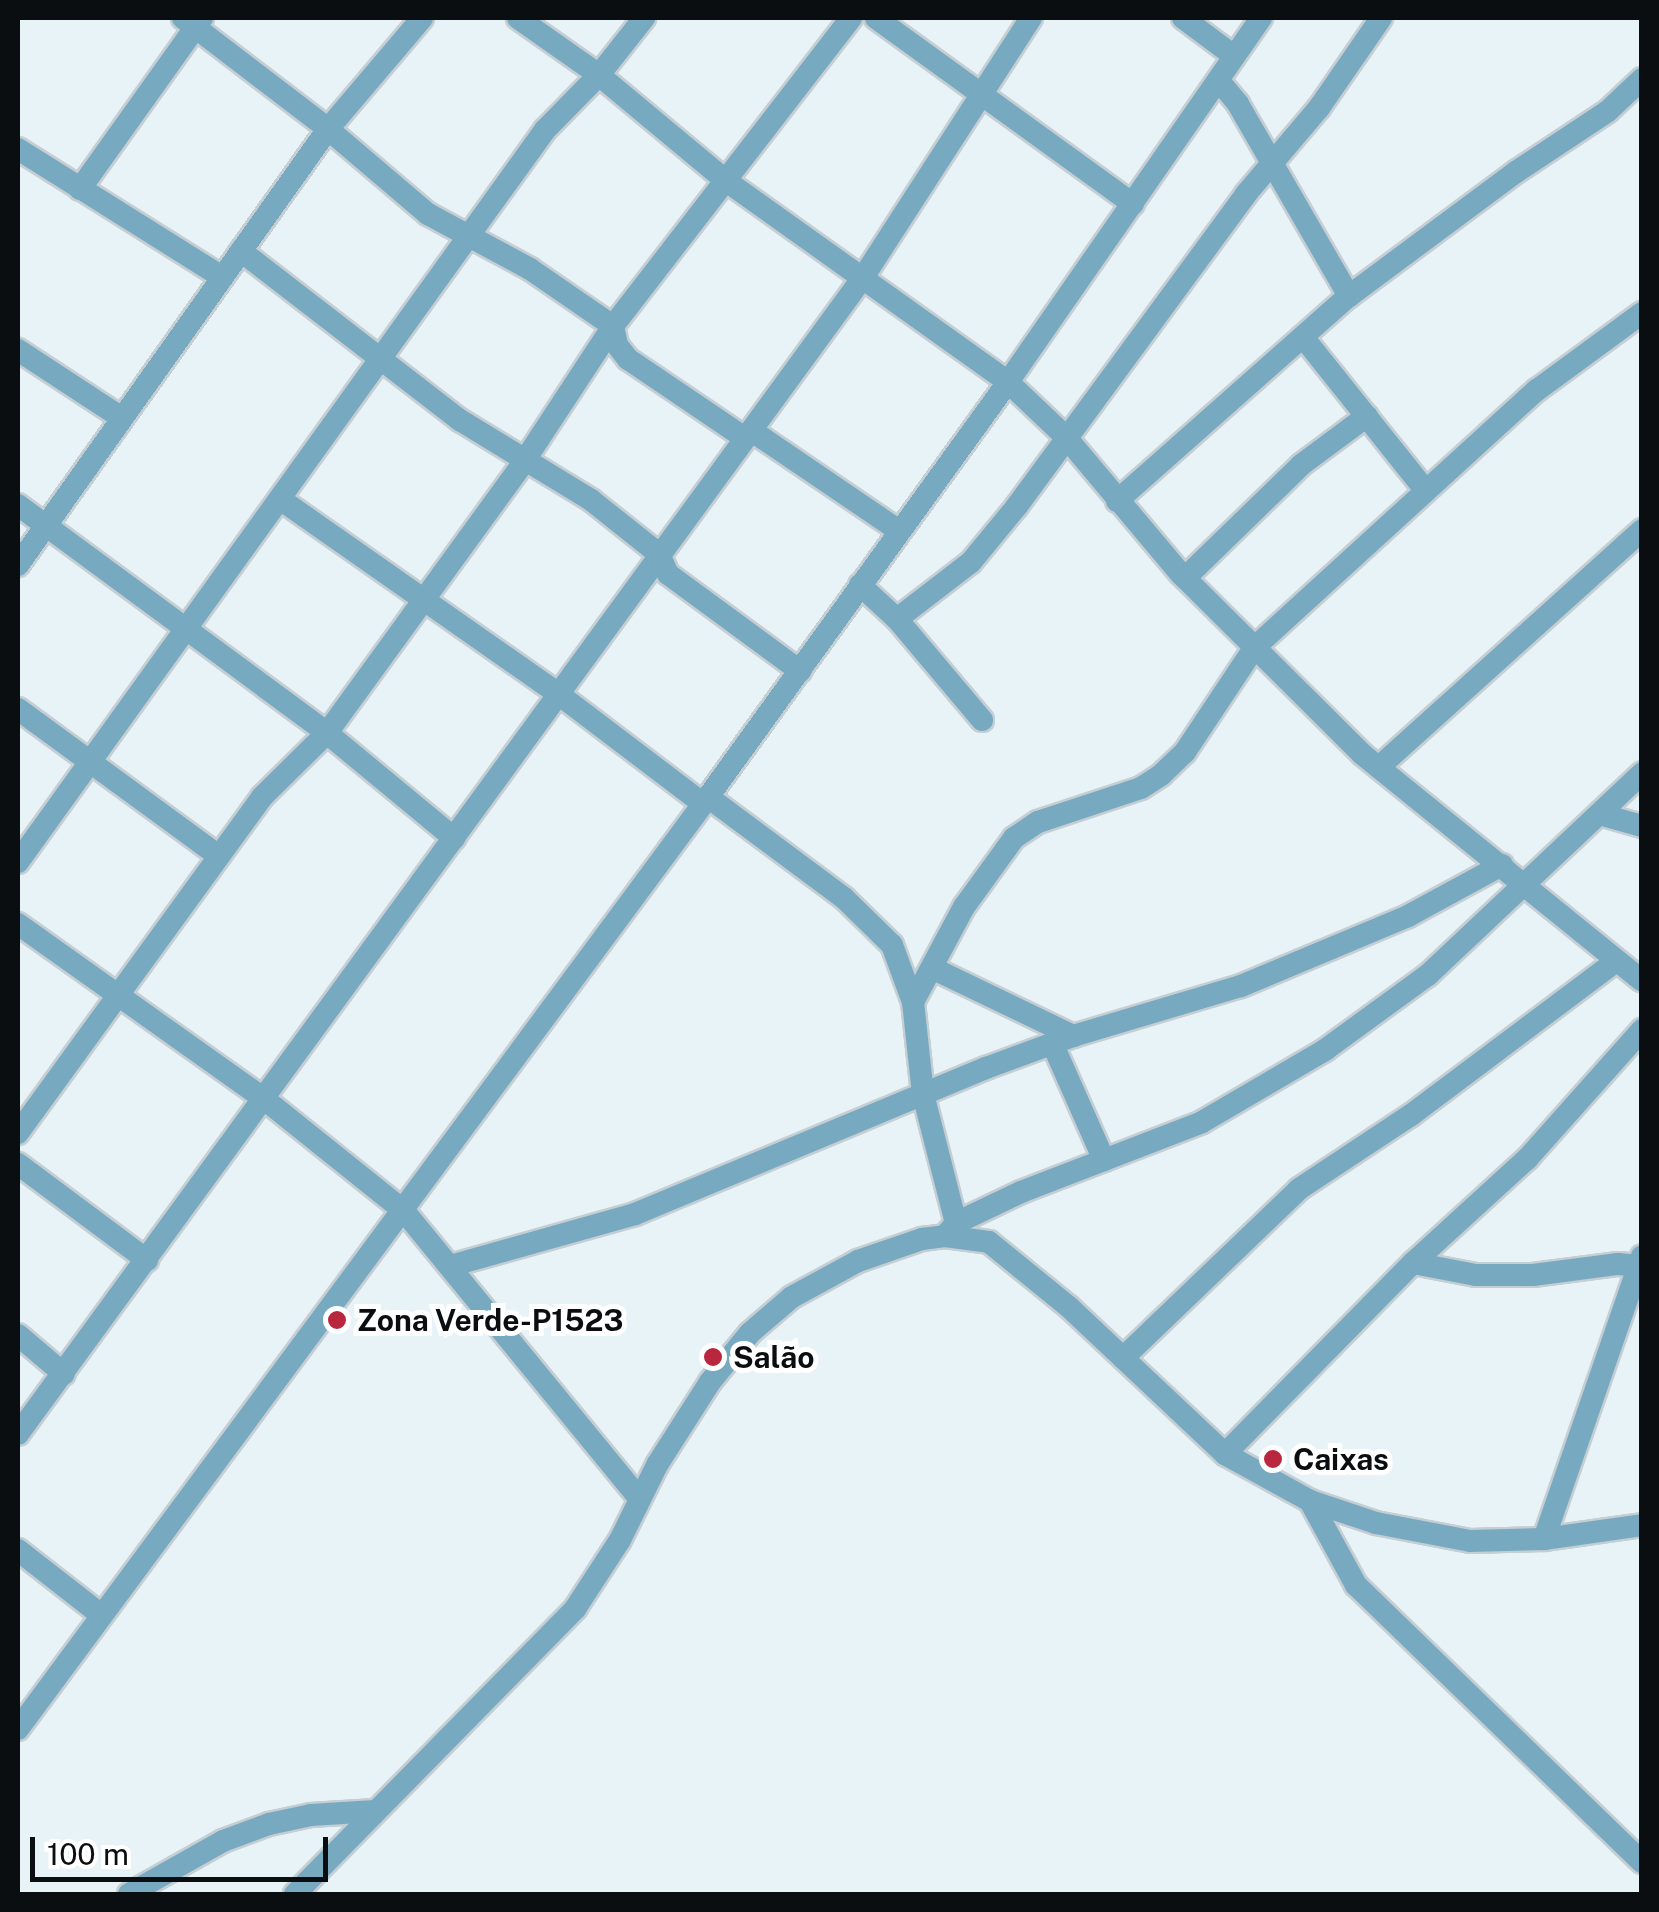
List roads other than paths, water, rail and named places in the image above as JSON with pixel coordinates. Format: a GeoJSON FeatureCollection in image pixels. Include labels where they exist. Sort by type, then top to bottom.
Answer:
{"type":"FeatureCollection","features":[{"type":"Feature","properties":{"kind":"street"},"geometry":{"type":"LineString","coordinates":[[18,565],[328,128],[422,18]]}},
{"type":"Feature","properties":{"kind":"street"},"geometry":{"type":"LineString","coordinates":[[518,18],[599,75],[725,180],[1008,382],[1066,436],[1185,578],[1379,767],[1642,982]]}},
{"type":"Feature","properties":{"kind":"street"},"geometry":{"type":"LineString","coordinates":[[18,862],[89,759],[382,361],[468,233],[545,130],[599,75],[644,18]]}},
{"type":"Feature","properties":{"kind":"street"},"geometry":{"type":"LineString","coordinates":[[18,1133],[273,785],[327,733],[525,460],[613,326],[851,18]]}},
{"type":"Feature","properties":{"kind":"street"},"geometry":{"type":"LineString","coordinates":[[876,18],[1133,204]]}},
{"type":"Feature","properties":{"kind":"street"},"geometry":{"type":"LineString","coordinates":[[18,1434],[864,276],[1030,18]]}},
{"type":"Feature","properties":{"kind":"street"},"geometry":{"type":"LineString","coordinates":[[1182,18],[1234,56]]}},
{"type":"Feature","properties":{"kind":"street"},"geometry":{"type":"LineString","coordinates":[[18,1729],[706,801],[1008,382],[1261,18]]}},
{"type":"Feature","properties":{"kind":"street"},"geometry":{"type":"LineString","coordinates":[[897,619],[971,562],[1270,163],[1320,108],[1381,18]]}},
{"type":"Feature","properties":{"kind":"street"},"geometry":{"type":"LineString","coordinates":[[80,190],[194,21],[428,214],[447,227],[468,233],[613,326],[617,345],[628,359],[743,437]]}},
{"type":"Feature","properties":{"kind":"street"},"geometry":{"type":"LineString","coordinates":[[1117,501],[1349,296],[1516,172],[1608,111],[1642,79]]}},
{"type":"Feature","properties":{"kind":"street"},"geometry":{"type":"LineString","coordinates":[[1219,81],[1238,104],[1349,296]]}},
{"type":"Feature","properties":{"kind":"street"},"geometry":{"type":"LineString","coordinates":[[18,148],[222,277]]}},
{"type":"Feature","properties":{"kind":"street"},"geometry":{"type":"LineString","coordinates":[[241,251],[460,420],[558,477],[659,554],[668,574],[800,670]]}},
{"type":"Feature","properties":{"kind":"street"},"geometry":{"type":"LineString","coordinates":[[914,1002],[992,862],[1014,838],[1038,822],[1141,788],[1161,775],[1184,752],[1254,648],[1537,390],[1642,313]]}},
{"type":"Feature","properties":{"kind":"street"},"geometry":{"type":"LineString","coordinates":[[1304,337],[1425,490]]}},
{"type":"Feature","properties":{"kind":"street"},"geometry":{"type":"LineString","coordinates":[[18,350],[122,418]]}},
{"type":"Feature","properties":{"kind":"street"},"geometry":{"type":"LineString","coordinates":[[1185,578],[1301,464],[1366,416]]}},
{"type":"Feature","properties":{"kind":"street"},"geometry":{"type":"LineString","coordinates":[[743,437],[755,433],[764,438],[898,530]]}},
{"type":"Feature","properties":{"kind":"street"},"geometry":{"type":"LineString","coordinates":[[280,499],[875,923],[892,944],[914,1002],[923,1094],[951,1230]]}},
{"type":"Feature","properties":{"kind":"street"},"geometry":{"type":"LineString","coordinates":[[18,505],[327,733],[454,838]]}},
{"type":"Feature","properties":{"kind":"street"},"geometry":{"type":"LineString","coordinates":[[1379,767],[1642,530]]}},
{"type":"Feature","properties":{"kind":"street"},"geometry":{"type":"LineString","coordinates":[[860,586],[897,619],[982,720]]}},
{"type":"Feature","properties":{"kind":"street"},"geometry":{"type":"LineString","coordinates":[[18,708],[219,856]]}},
{"type":"Feature","properties":{"kind":"street"},"geometry":{"type":"LineString","coordinates":[[295,1894],[575,1608],[640,1500],[656,1465],[710,1382],[750,1332],[792,1297],[858,1261],[951,1230],[1104,1160],[1202,1122],[1325,1050],[1428,974],[1642,773]]}},
{"type":"Feature","properties":{"kind":"street"},"geometry":{"type":"LineString","coordinates":[[1599,814],[1642,826]]}},
{"type":"Feature","properties":{"kind":"street"},"geometry":{"type":"LineString","coordinates":[[450,1266],[635,1214],[1063,1040],[1241,986],[1408,916],[1502,865]]}},
{"type":"Feature","properties":{"kind":"street"},"geometry":{"type":"LineString","coordinates":[[18,924],[118,999],[263,1098],[404,1210],[640,1500]]}},
{"type":"Feature","properties":{"kind":"street"},"geometry":{"type":"LineString","coordinates":[[1123,1358],[1300,1190],[1411,1114],[1616,961]]}},
{"type":"Feature","properties":{"kind":"street"},"geometry":{"type":"LineString","coordinates":[[932,968],[1063,1040],[1104,1160]]}},
{"type":"Feature","properties":{"kind":"street"},"geometry":{"type":"LineString","coordinates":[[1225,1454],[1414,1264],[1527,1159],[1642,1030]]}},
{"type":"Feature","properties":{"kind":"street"},"geometry":{"type":"LineString","coordinates":[[18,1164],[147,1260]]}},
{"type":"Feature","properties":{"kind":"street"},"geometry":{"type":"LineString","coordinates":[[951,1230],[989,1242],[1123,1358],[1225,1454],[1310,1501],[1432,1536],[1470,1541],[1544,1539],[1642,1525]]}},
{"type":"Feature","properties":{"kind":"street"},"geometry":{"type":"LineString","coordinates":[[1414,1264],[1476,1275],[1640,1263],[1544,1539]]}},
{"type":"Feature","properties":{"kind":"street"},"geometry":{"type":"LineString","coordinates":[[18,1335],[64,1374]]}},
{"type":"Feature","properties":{"kind":"street"},"geometry":{"type":"LineString","coordinates":[[1310,1501],[1356,1584],[1642,1862]]}},
{"type":"Feature","properties":{"kind":"street"},"geometry":{"type":"LineString","coordinates":[[18,1550],[100,1614]]}},
{"type":"Feature","properties":{"kind":"street"},"geometry":{"type":"LineString","coordinates":[[130,1894],[223,1840],[270,1824],[311,1815],[374,1812]]}},
{"type":"Feature","properties":{"kind":"place","name":"Zona Verde-P1523"},"geometry":{"type":"Point","coordinates":[337,1320]}},
{"type":"Feature","properties":{"kind":"place","name":"Salão"},"geometry":{"type":"Point","coordinates":[713,1357]}},
{"type":"Feature","properties":{"kind":"place","name":"Caixas"},"geometry":{"type":"Point","coordinates":[1273,1459]}}]}
